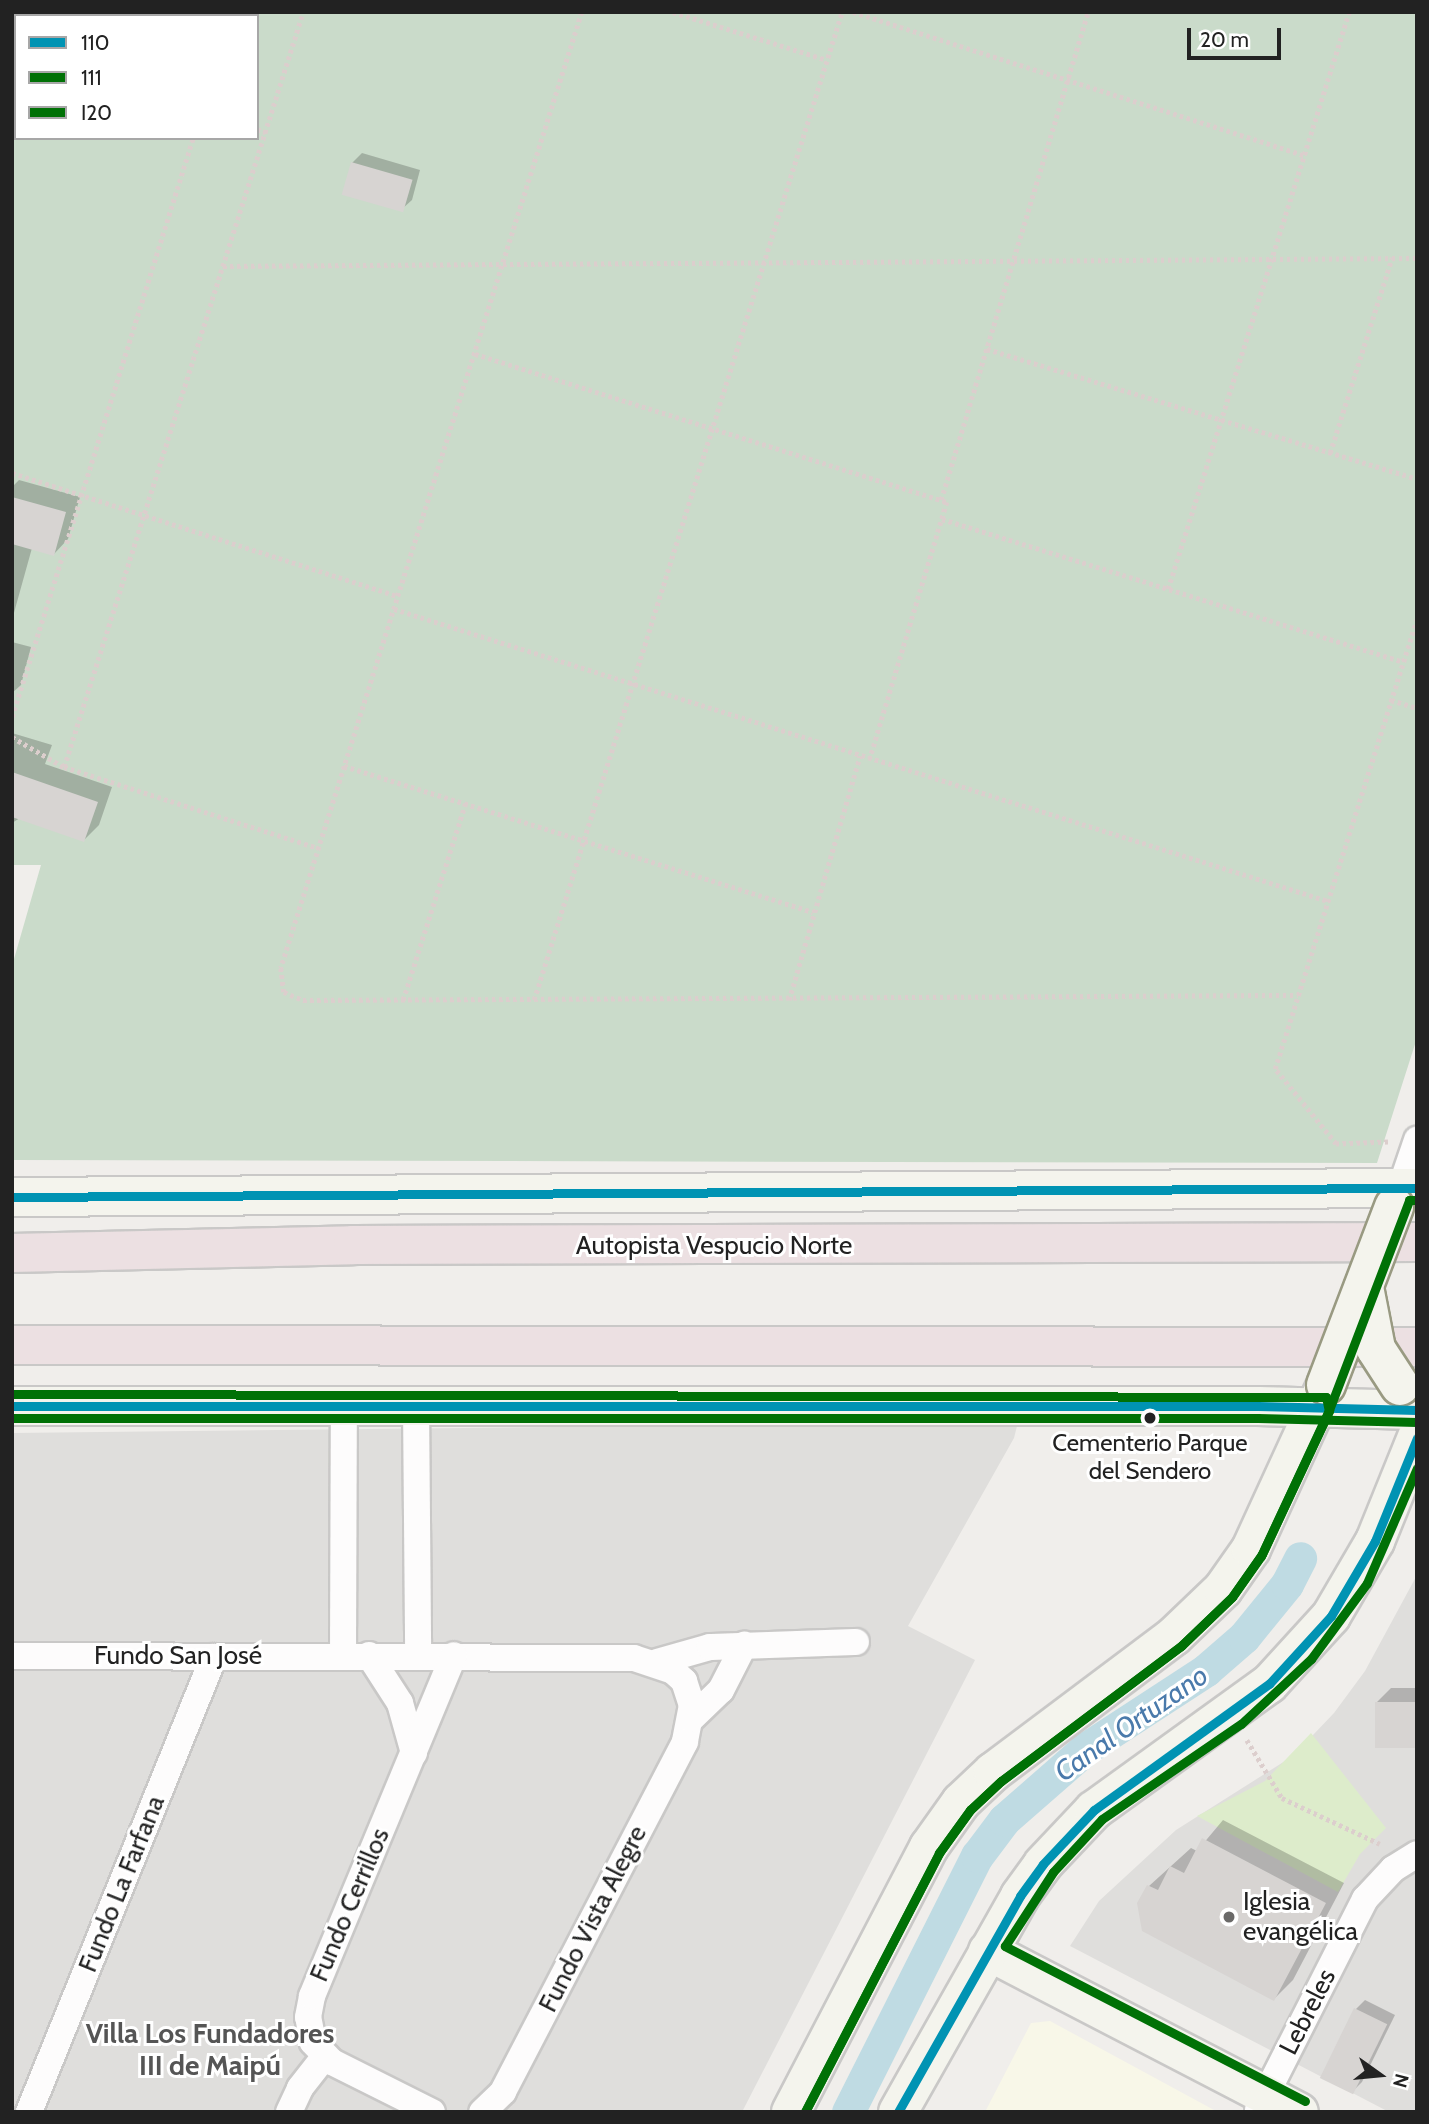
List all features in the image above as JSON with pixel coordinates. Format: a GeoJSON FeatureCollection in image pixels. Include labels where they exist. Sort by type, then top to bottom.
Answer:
{"type":"FeatureCollection","features":[{"type":"Feature","properties":{"kind":"highway","name":"Autopista Vespucio Norte"},"geometry":{"type":"LineString","coordinates":[[12,1252],[353,1245],[1417,1241]]}},
{"type":"Feature","properties":{"kind":"highway"},"geometry":{"type":"LineString","coordinates":[[12,1345],[1417,1347]]}},
{"type":"Feature","properties":{"kind":"main road"},"geometry":{"type":"LineString","coordinates":[[12,1197],[1411,1167],[1322,1396],[1251,1549],[1223,1589],[1174,1636],[993,1772],[961,1802],[929,1847],[791,2112]]}},
{"type":"Feature","properties":{"kind":"main road"},"geometry":{"type":"LineString","coordinates":[[1364,1285],[1376,1349],[1411,1399]]}},
{"type":"Feature","properties":{"kind":"main road"},"geometry":{"type":"LineString","coordinates":[[12,1405],[1322,1396],[1411,1399]]}},
{"type":"Feature","properties":{"kind":"main road"},"geometry":{"type":"LineString","coordinates":[[898,2112],[988,1951],[1043,1864],[1094,1810],[1234,1714],[1269,1684],[1331,1616],[1375,1541],[1417,1437]]}},
{"type":"Feature","properties":{"kind":"main road"},"geometry":{"type":"LineString","coordinates":[[988,1951],[1274,2106]]}},
{"type":"Feature","properties":{"kind":"street"},"geometry":{"type":"LineString","coordinates":[[344,1404],[356,1655],[400,1703],[414,1753]]}},
{"type":"Feature","properties":{"kind":"street"},"geometry":{"type":"LineString","coordinates":[[416,1404],[418,1655]]}},
{"type":"Feature","properties":{"kind":"street","name":"Fundo San José"},"geometry":{"type":"LineString","coordinates":[[12,1656],[454,1655],[657,1662],[694,1648],[856,1642]]}},
{"type":"Feature","properties":{"kind":"street","name":"Fundo Vista Alegre"},"geometry":{"type":"LineString","coordinates":[[482,2112],[503,2092],[685,1742],[692,1718],[722,1690],[744,1645]]}},
{"type":"Feature","properties":{"kind":"street","name":"Fundo Cerrillos"},"geometry":{"type":"LineString","coordinates":[[325,2056],[310,2035],[312,1996],[454,1655]]}},
{"type":"Feature","properties":{"kind":"street","name":"Fundo La Farfana"},"geometry":{"type":"LineString","coordinates":[[29,2112],[214,1657]]}},
{"type":"Feature","properties":{"kind":"street"},"geometry":{"type":"LineString","coordinates":[[657,1662],[684,1681],[692,1718]]}},
{"type":"Feature","properties":{"kind":"street","name":"Lebreles"},"geometry":{"type":"LineString","coordinates":[[1274,2106],[1365,1899],[1413,1856]]}},
{"type":"Feature","properties":{"kind":"street"},"geometry":{"type":"LineString","coordinates":[[289,2112],[300,2088],[325,2056],[432,2112]]}},
{"type":"Feature","properties":{"kind":"path"},"geometry":{"type":"LineString","coordinates":[[64,768],[303,12]]}},
{"type":"Feature","properties":{"kind":"path"},"geometry":{"type":"LineString","coordinates":[[582,12],[281,968],[284,992],[303,1000],[789,1000],[1298,995]]}},
{"type":"Feature","properties":{"kind":"path"},"geometry":{"type":"LineString","coordinates":[[673,12],[827,60]]}},
{"type":"Feature","properties":{"kind":"path"},"geometry":{"type":"LineString","coordinates":[[534,1000],[842,12]]}},
{"type":"Feature","properties":{"kind":"path"},"geometry":{"type":"LineString","coordinates":[[853,12],[1304,155]]}},
{"type":"Feature","properties":{"kind":"path"},"geometry":{"type":"LineString","coordinates":[[941,500],[1088,12]]}},
{"type":"Feature","properties":{"kind":"path"},"geometry":{"type":"LineString","coordinates":[[1168,589],[1349,12]]}},
{"type":"Feature","properties":{"kind":"path"},"geometry":{"type":"LineString","coordinates":[[259,130],[265,132]]}},
{"type":"Feature","properties":{"kind":"path"},"geometry":{"type":"LineString","coordinates":[[12,717],[192,140]]}},
{"type":"Feature","properties":{"kind":"path"},"geometry":{"type":"LineString","coordinates":[[1331,453],[1392,258]]}},
{"type":"Feature","properties":{"kind":"path"},"geometry":{"type":"LineString","coordinates":[[223,266],[1417,258]]}},
{"type":"Feature","properties":{"kind":"path"},"geometry":{"type":"LineString","coordinates":[[987,349],[1417,479]]}},
{"type":"Feature","properties":{"kind":"path"},"geometry":{"type":"LineString","coordinates":[[475,354],[947,502],[870,760]]}},
{"type":"Feature","properties":{"kind":"path"},"geometry":{"type":"LineString","coordinates":[[12,473],[398,596]]}},
{"type":"Feature","properties":{"kind":"path"},"geometry":{"type":"LineString","coordinates":[[942,519],[1402,662]]}},
{"type":"Feature","properties":{"kind":"path"},"geometry":{"type":"LineString","coordinates":[[394,609],[633,682],[860,757],[1328,901]]}},
{"type":"Feature","properties":{"kind":"path"},"geometry":{"type":"LineString","coordinates":[[1411,1167],[1336,1144],[1275,1069],[1417,620]]}},
{"type":"Feature","properties":{"kind":"path"},"geometry":{"type":"LineString","coordinates":[[1410,641],[1417,643]]}},
{"type":"Feature","properties":{"kind":"path"},"geometry":{"type":"LineString","coordinates":[[1391,700],[1417,708]]}},
{"type":"Feature","properties":{"kind":"path"},"geometry":{"type":"LineString","coordinates":[[12,737],[64,768],[318,848]]}},
{"type":"Feature","properties":{"kind":"path"},"geometry":{"type":"LineString","coordinates":[[789,1000],[860,757]]}},
{"type":"Feature","properties":{"kind":"path"},"geometry":{"type":"LineString","coordinates":[[344,766],[813,912]]}},
{"type":"Feature","properties":{"kind":"path"},"geometry":{"type":"LineString","coordinates":[[403,1000],[465,804]]}},
{"type":"Feature","properties":{"kind":"path"},"geometry":{"type":"LineString","coordinates":[[1234,1714],[1274,1792],[1413,1856]]}},
{"type":"Feature","properties":{"kind":"shaded area"},"geometry":{"type":"Polygon","coordinates":[[[1018,1422],[1014,1438],[908,1626],[975,1660],[742,2112],[12,2112],[12,1433],[1018,1422]]]}},
{"type":"Feature","properties":{"kind":"shaded area"},"geometry":{"type":"Polygon","coordinates":[[[1417,1575],[1417,2112],[1389,2112],[1070,1946],[1099,1901],[1176,1830],[1293,1756],[1334,1713],[1365,1671],[1417,1575]]]}},
{"type":"Feature","properties":{"kind":"shaded area"},"geometry":{"type":"Polygon","coordinates":[[[1050,2021],[1215,2112],[985,2112],[1031,2023],[1050,2021]]]}},
{"type":"Feature","properties":{"kind":"green space"},"geometry":{"type":"Polygon","coordinates":[[[12,12],[1417,12],[1417,1038],[1377,1163],[12,1160],[12,966],[41,865],[12,865],[12,12]]]}},
{"type":"Feature","properties":{"kind":"green space"},"geometry":{"type":"Polygon","coordinates":[[[1311,1733],[1386,1828],[1360,1854],[1338,1892],[1197,1816],[1265,1781],[1311,1733]]]}},
{"type":"Feature","properties":{"kind":"building"},"geometry":{"type":"Polygon","coordinates":[[[351,162],[413,180],[403,212],[342,195],[351,162]]]}},
{"type":"Feature","properties":{"kind":"building"},"geometry":{"type":"Polygon","coordinates":[[[12,497],[66,512],[54,556],[12,544],[12,497]]]}},
{"type":"Feature","properties":{"kind":"building"},"geometry":{"type":"Polygon","coordinates":[[[12,772],[98,802],[84,842],[12,817],[12,772]]]}},
{"type":"Feature","properties":{"kind":"building"},"geometry":{"type":"Polygon","coordinates":[[[1375,1702],[1417,1702],[1417,1748],[1375,1748],[1375,1702]]]}},
{"type":"Feature","properties":{"kind":"building","name":"Iglesia evangélica"},"geometry":{"type":"Polygon","coordinates":[[[1202,1838],[1326,1903],[1274,2001],[1142,1931],[1137,1903],[1147,1885],[1158,1890],[1170,1866],[1184,1873],[1202,1838]]]}},
{"type":"Feature","properties":{"kind":"building"},"geometry":{"type":"Polygon","coordinates":[[[1354,2008],[1387,2024],[1353,2094],[1320,2078],[1354,2008]]]}},
{"type":"Feature","properties":{"kind":"waterway","name":"Canal Ortuzano"},"geometry":{"type":"LineString","coordinates":[[848,2112],[977,1856],[1004,1820],[1085,1749],[1206,1670],[1244,1637],[1287,1584],[1300,1558]]}},
{"type":"Feature","properties":{"kind":"transit line","name":"110"},"geometry":{"type":"LineString","coordinates":[[12,1197],[1417,1188]]}},
{"type":"Feature","properties":{"kind":"transit line","name":"111"},"geometry":{"type":"LineString","coordinates":[[805,2112],[939,1853],[970,1810],[1001,1781],[1182,1645],[1232,1597],[1261,1556],[1329,1410],[1409,1200],[1416,1200]]}},
{"type":"Feature","properties":{"kind":"transit line","name":"I20"},"geometry":{"type":"LineString","coordinates":[[12,1394],[1326,1397],[1329,1411],[1262,1554],[1232,1597],[1181,1646],[1001,1781],[970,1810],[939,1853],[805,2112]]}},
{"type":"Feature","properties":{"kind":"transit line","name":"110"},"geometry":{"type":"LineString","coordinates":[[12,1406],[1258,1406],[1417,1410]]}},
{"type":"Feature","properties":{"kind":"transit line","name":"111"},"geometry":{"type":"LineString","coordinates":[[12,1418],[1258,1418],[1417,1422]]}},
{"type":"Feature","properties":{"kind":"transit line","name":"110"},"geometry":{"type":"LineString","coordinates":[[898,2112],[1020,1896],[1043,1864],[1094,1810],[1269,1684],[1331,1616],[1375,1541],[1417,1438]]}},
{"type":"Feature","properties":{"kind":"transit line","name":"111"},"geometry":{"type":"LineString","coordinates":[[1305,2101],[1005,1946],[1053,1872],[1102,1819],[1241,1724],[1311,1659],[1367,1583],[1417,1468]]}},
{"type":"Feature","properties":{"kind":"place","name":"Cementerio Parque del Sendero"},"geometry":{"type":"Point","coordinates":[1150,1418]}},
{"type":"Feature","properties":{"kind":"place","name":"Iglesia evangélica"},"geometry":{"type":"Point","coordinates":[1229,1917]}},
{"type":"Feature","properties":{"kind":"district","name":"Villa Los Fundadores III de Maipú"},"geometry":{"type":"Point","coordinates":[210,2049]}}]}
